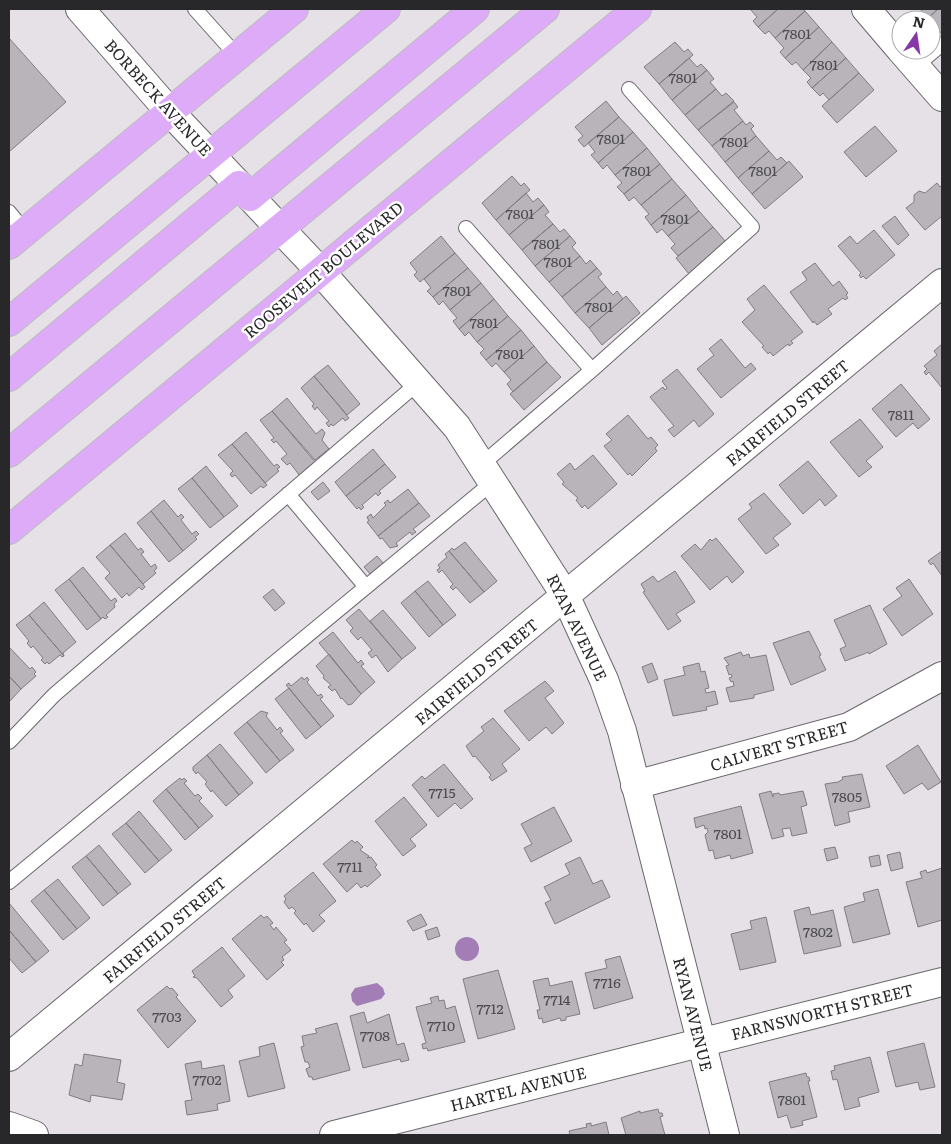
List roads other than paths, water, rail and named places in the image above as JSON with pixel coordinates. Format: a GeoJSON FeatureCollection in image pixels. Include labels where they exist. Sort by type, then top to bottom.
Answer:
{"type":"FeatureCollection","features":[{"type":"Feature","properties":{"kind":"highway"},"geometry":{"type":"LineString","coordinates":[[14,229],[170,112],[294,9]]}},
{"type":"Feature","properties":{"kind":"highway"},"geometry":{"type":"LineString","coordinates":[[9,322],[386,9]]}},
{"type":"Feature","properties":{"kind":"highway"},"geometry":{"type":"LineString","coordinates":[[9,377],[475,9]]}},
{"type":"Feature","properties":{"kind":"highway"},"geometry":{"type":"LineString","coordinates":[[9,453],[545,9]]}},
{"type":"Feature","properties":{"kind":"highway","name":"ROOSEVELT BOULEVARD"},"geometry":{"type":"LineString","coordinates":[[9,530],[637,9]]}},
{"type":"Feature","properties":{"kind":"street","name":"BORBECK AVENUE"},"geometry":{"type":"LineString","coordinates":[[80,9],[170,112],[244,191]]}},
{"type":"Feature","properties":{"kind":"street"},"geometry":{"type":"LineString","coordinates":[[866,9],[922,70]]}},
{"type":"Feature","properties":{"kind":"street","name":"RYAN AVENUE"},"geometry":{"type":"LineString","coordinates":[[244,191],[320,271],[457,427],[565,595],[604,680],[622,731],[725,1135]]}},
{"type":"Feature","properties":{"kind":"street","name":"FAIRFIELD STREET"},"geometry":{"type":"LineString","coordinates":[[9,1057],[942,283]]}},
{"type":"Feature","properties":{"kind":"street","name":"CALVERT STREET"},"geometry":{"type":"LineString","coordinates":[[636,785],[849,727],[942,676]]}},
{"type":"Feature","properties":{"kind":"street","name":"FARNSWORTH STREET"},"geometry":{"type":"LineString","coordinates":[[702,1041],[942,982]]}},
{"type":"Feature","properties":{"kind":"street","name":"HARTEL AVENUE"},"geometry":{"type":"LineString","coordinates":[[334,1135],[702,1041]]}},
{"type":"Feature","properties":{"kind":"street"},"geometry":{"type":"LineString","coordinates":[[9,1126],[34,1135]]}},
{"type":"Feature","properties":{"kind":"lane"},"geometry":{"type":"LineString","coordinates":[[195,9],[237,56]]}},
{"type":"Feature","properties":{"kind":"lane"},"geometry":{"type":"LineString","coordinates":[[922,70],[942,44]]}},
{"type":"Feature","properties":{"kind":"lane"},"geometry":{"type":"LineString","coordinates":[[9,882],[366,587],[487,473],[592,370],[752,227],[629,89]]}},
{"type":"Feature","properties":{"kind":"lane"},"geometry":{"type":"LineString","coordinates":[[466,228],[592,370]]}},
{"type":"Feature","properties":{"kind":"lane"},"geometry":{"type":"LineString","coordinates":[[9,742],[54,695],[418,383]]}},
{"type":"Feature","properties":{"kind":"lane"},"geometry":{"type":"LineString","coordinates":[[288,494],[366,587]]}}]}
